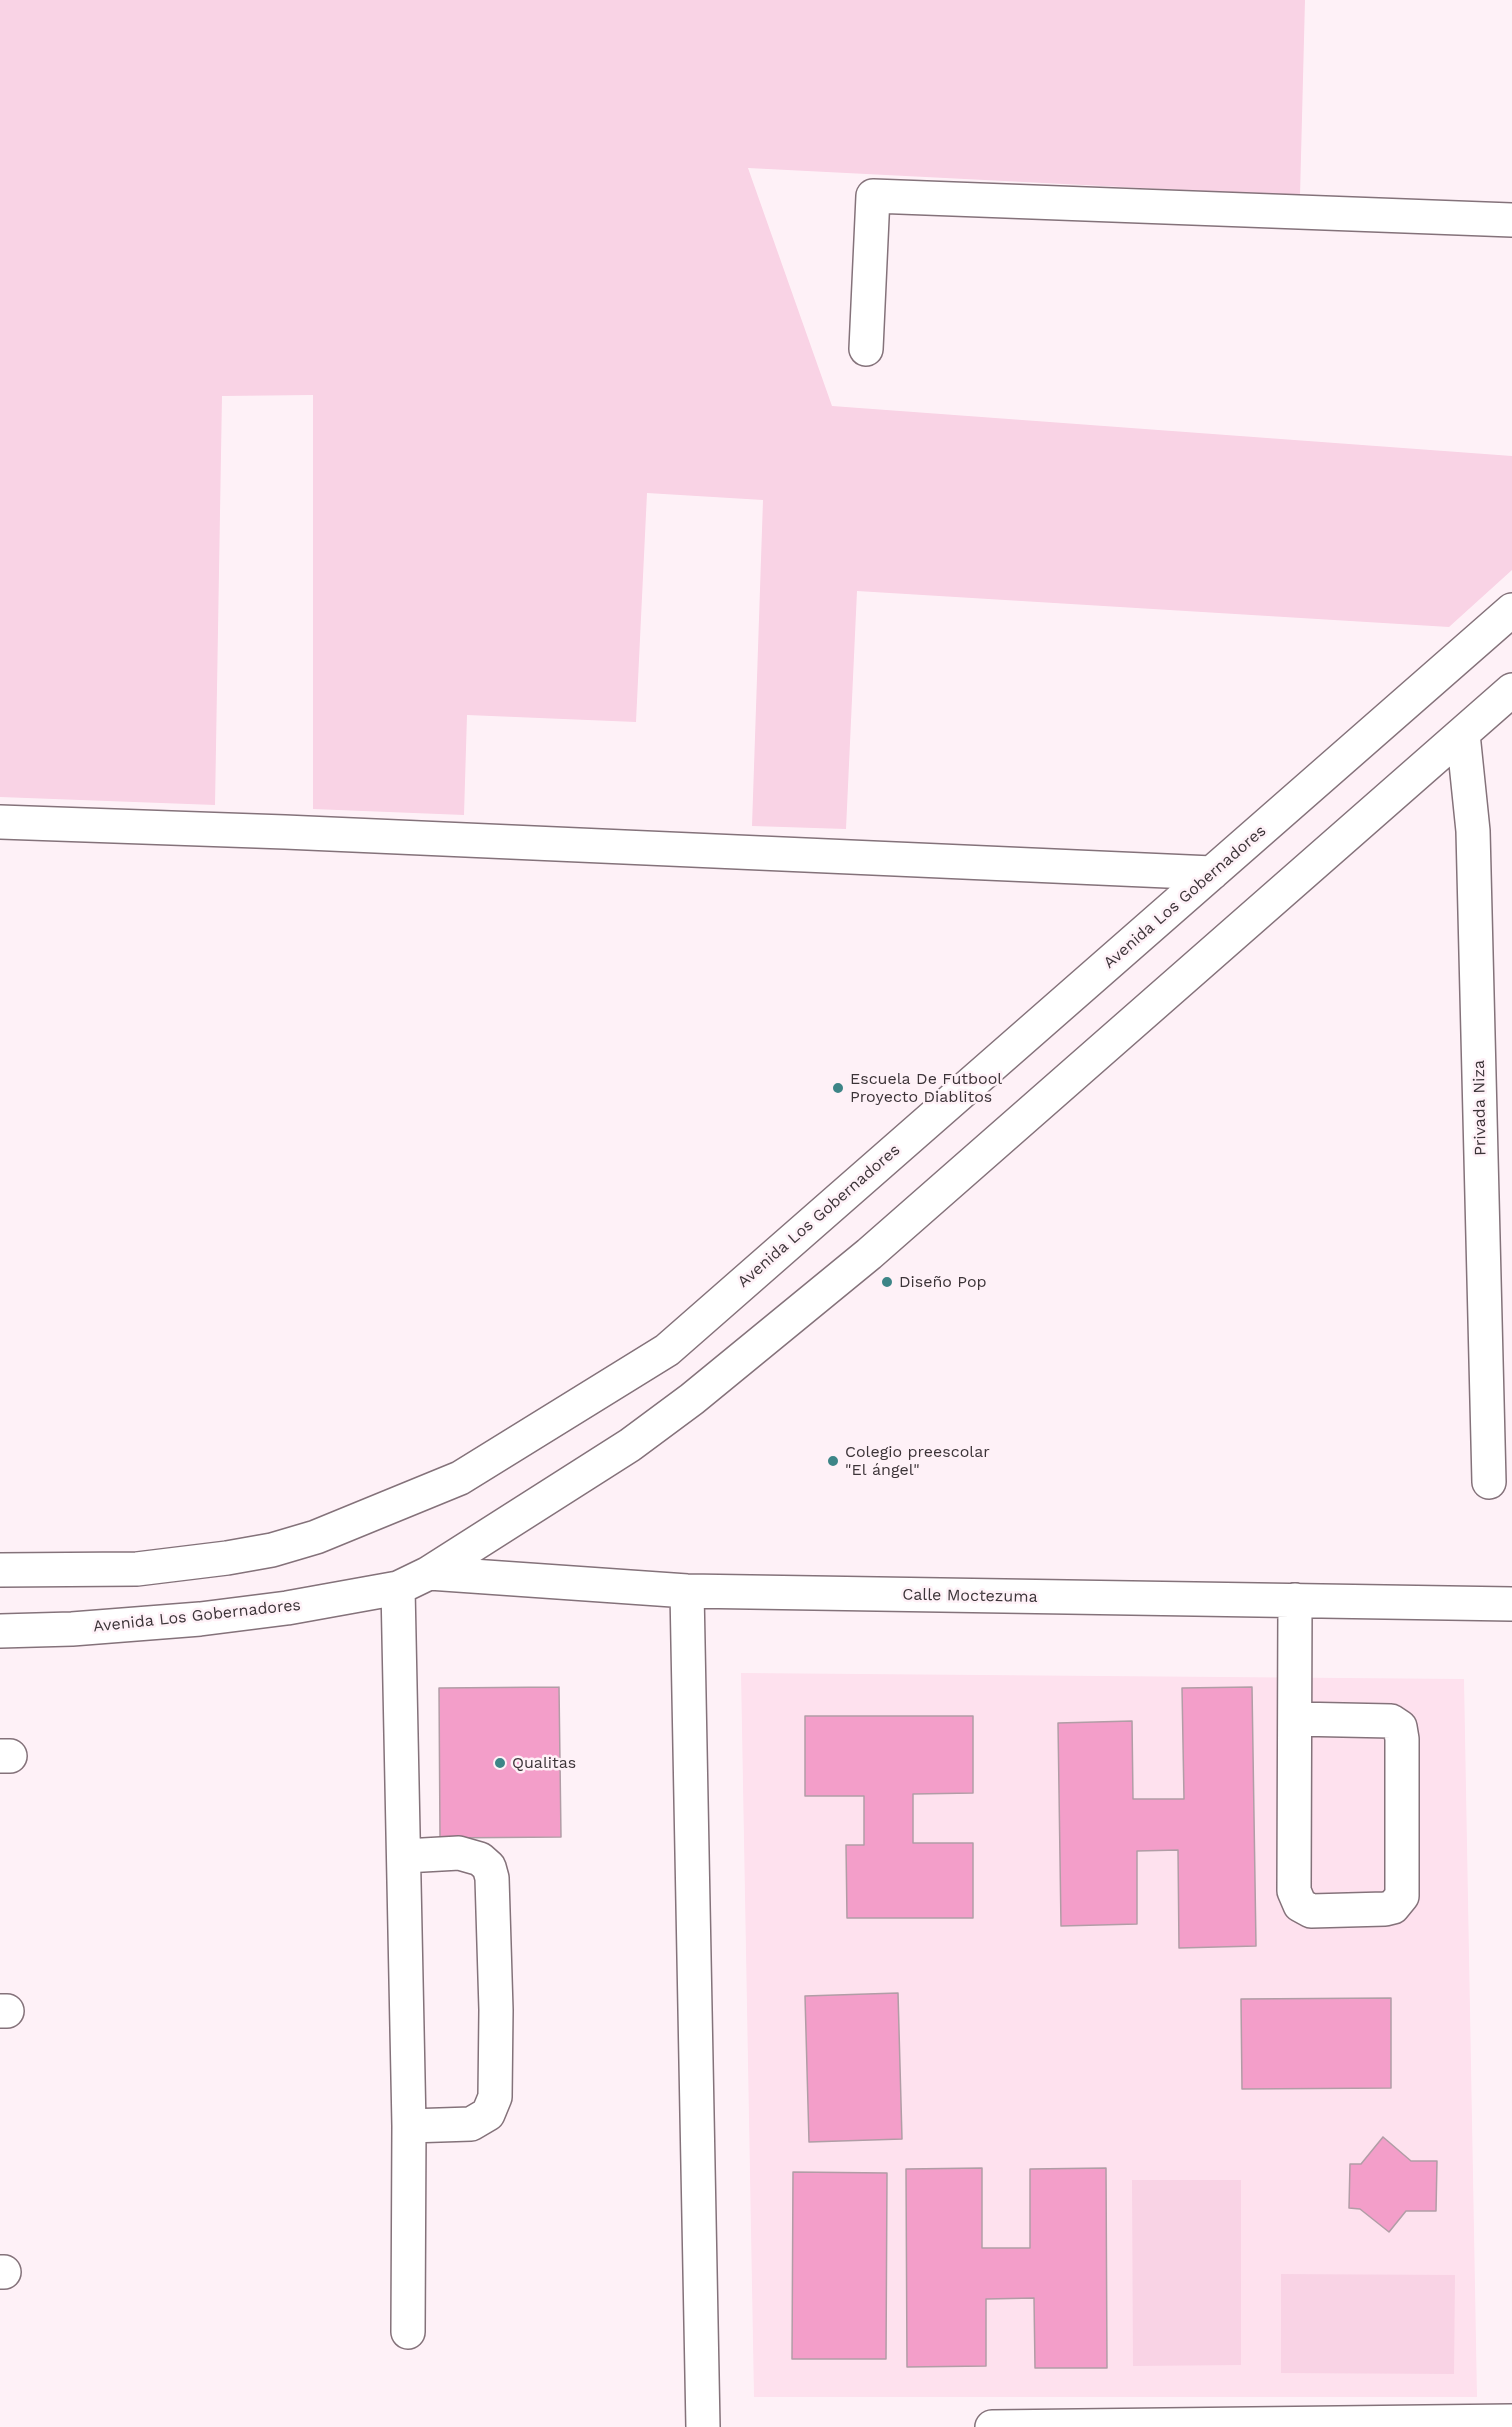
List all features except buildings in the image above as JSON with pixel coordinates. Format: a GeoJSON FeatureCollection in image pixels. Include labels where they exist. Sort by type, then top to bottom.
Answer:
{"type":"FeatureCollection","features":[{"type":"Feature","properties":{"kind":"street"},"geometry":{"type":"LineString","coordinates":[[866,349],[873,196],[1512,219]]}},
{"type":"Feature","properties":{"kind":"street","name":"Avenida Los Gobernadores"},"geometry":{"type":"LineString","coordinates":[[0,1570],[137,1569],[273,1550],[316,1537],[460,1478],[666,1350],[1512,610]]}},
{"type":"Feature","properties":{"kind":"street","name":"Avenida Los Gobernadores"},"geometry":{"type":"LineString","coordinates":[[0,1630],[72,1629],[200,1620],[287,1608],[398,1588],[429,1573],[630,1445],[692,1399],[869,1254],[1512,690]]}},
{"type":"Feature","properties":{"kind":"street","name":"Privada Niza"},"geometry":{"type":"LineString","coordinates":[[1463,734],[1473,831],[1490,1482]]}},
{"type":"Feature","properties":{"kind":"street"},"geometry":{"type":"LineString","coordinates":[[0,822],[309,833],[1212,873]]}},
{"type":"Feature","properties":{"kind":"street","name":"Calle Moctezuma"},"geometry":{"type":"LineString","coordinates":[[429,1573],[687,1591],[1512,1604]]}},
{"type":"Feature","properties":{"kind":"street"},"geometry":{"type":"LineString","coordinates":[[398,1588],[409,2126],[408,2332]]}},
{"type":"Feature","properties":{"kind":"street"},"geometry":{"type":"LineString","coordinates":[[687,1591],[703,2427]]}},
{"type":"Feature","properties":{"kind":"street"},"geometry":{"type":"LineString","coordinates":[[1295,1600],[1292,1874],[1294,1891],[1300,1905],[1311,1911],[1386,1909],[1393,1906],[1402,1896],[1402,1739],[1400,1727],[1391,1721],[1295,1719]]}},
{"type":"Feature","properties":{"kind":"street"},"geometry":{"type":"LineString","coordinates":[[405,1856],[459,1853],[480,1859],[489,1867],[492,1878],[496,2010],[495,2097],[488,2114],[471,2124],[409,2126]]}},
{"type":"Feature","properties":{"kind":"street"},"geometry":{"type":"LineString","coordinates":[[992,2427],[1512,2421]]}},
{"type":"Feature","properties":{"kind":"shaded area"},"geometry":{"type":"Polygon","coordinates":[[[0,0],[1305,0],[1300,196],[748,168],[832,406],[1512,456],[1512,570],[1449,627],[857,591],[846,829],[752,826],[763,500],[647,493],[636,722],[467,715],[464,815],[313,809],[313,395],[222,396],[215,805],[0,797],[0,0]]]}},
{"type":"Feature","properties":{"kind":"shaded area"},"geometry":{"type":"Polygon","coordinates":[[[741,1673],[1464,1679],[1477,2397],[754,2397],[741,1673]]]}},
{"type":"Feature","properties":{"kind":"shaded area"},"geometry":{"type":"Polygon","coordinates":[[[1132,2180],[1241,2180],[1241,2365],[1133,2366],[1132,2180]]]}},
{"type":"Feature","properties":{"kind":"shaded area"},"geometry":{"type":"Polygon","coordinates":[[[1281,2274],[1455,2275],[1454,2374],[1281,2373],[1281,2274]]]}},
{"type":"Feature","properties":{"kind":"place","name":"Escuela De Futbool Proyecto Diablitos"},"geometry":{"type":"Point","coordinates":[838,1088]}},
{"type":"Feature","properties":{"kind":"place","name":"Diseño Pop"},"geometry":{"type":"Point","coordinates":[887,1282]}},
{"type":"Feature","properties":{"kind":"place","name":"Colegio preescolar \"El ángel\""},"geometry":{"type":"Point","coordinates":[833,1461]}},
{"type":"Feature","properties":{"kind":"place","name":"Qualitas"},"geometry":{"type":"Point","coordinates":[500,1763]}}]}
